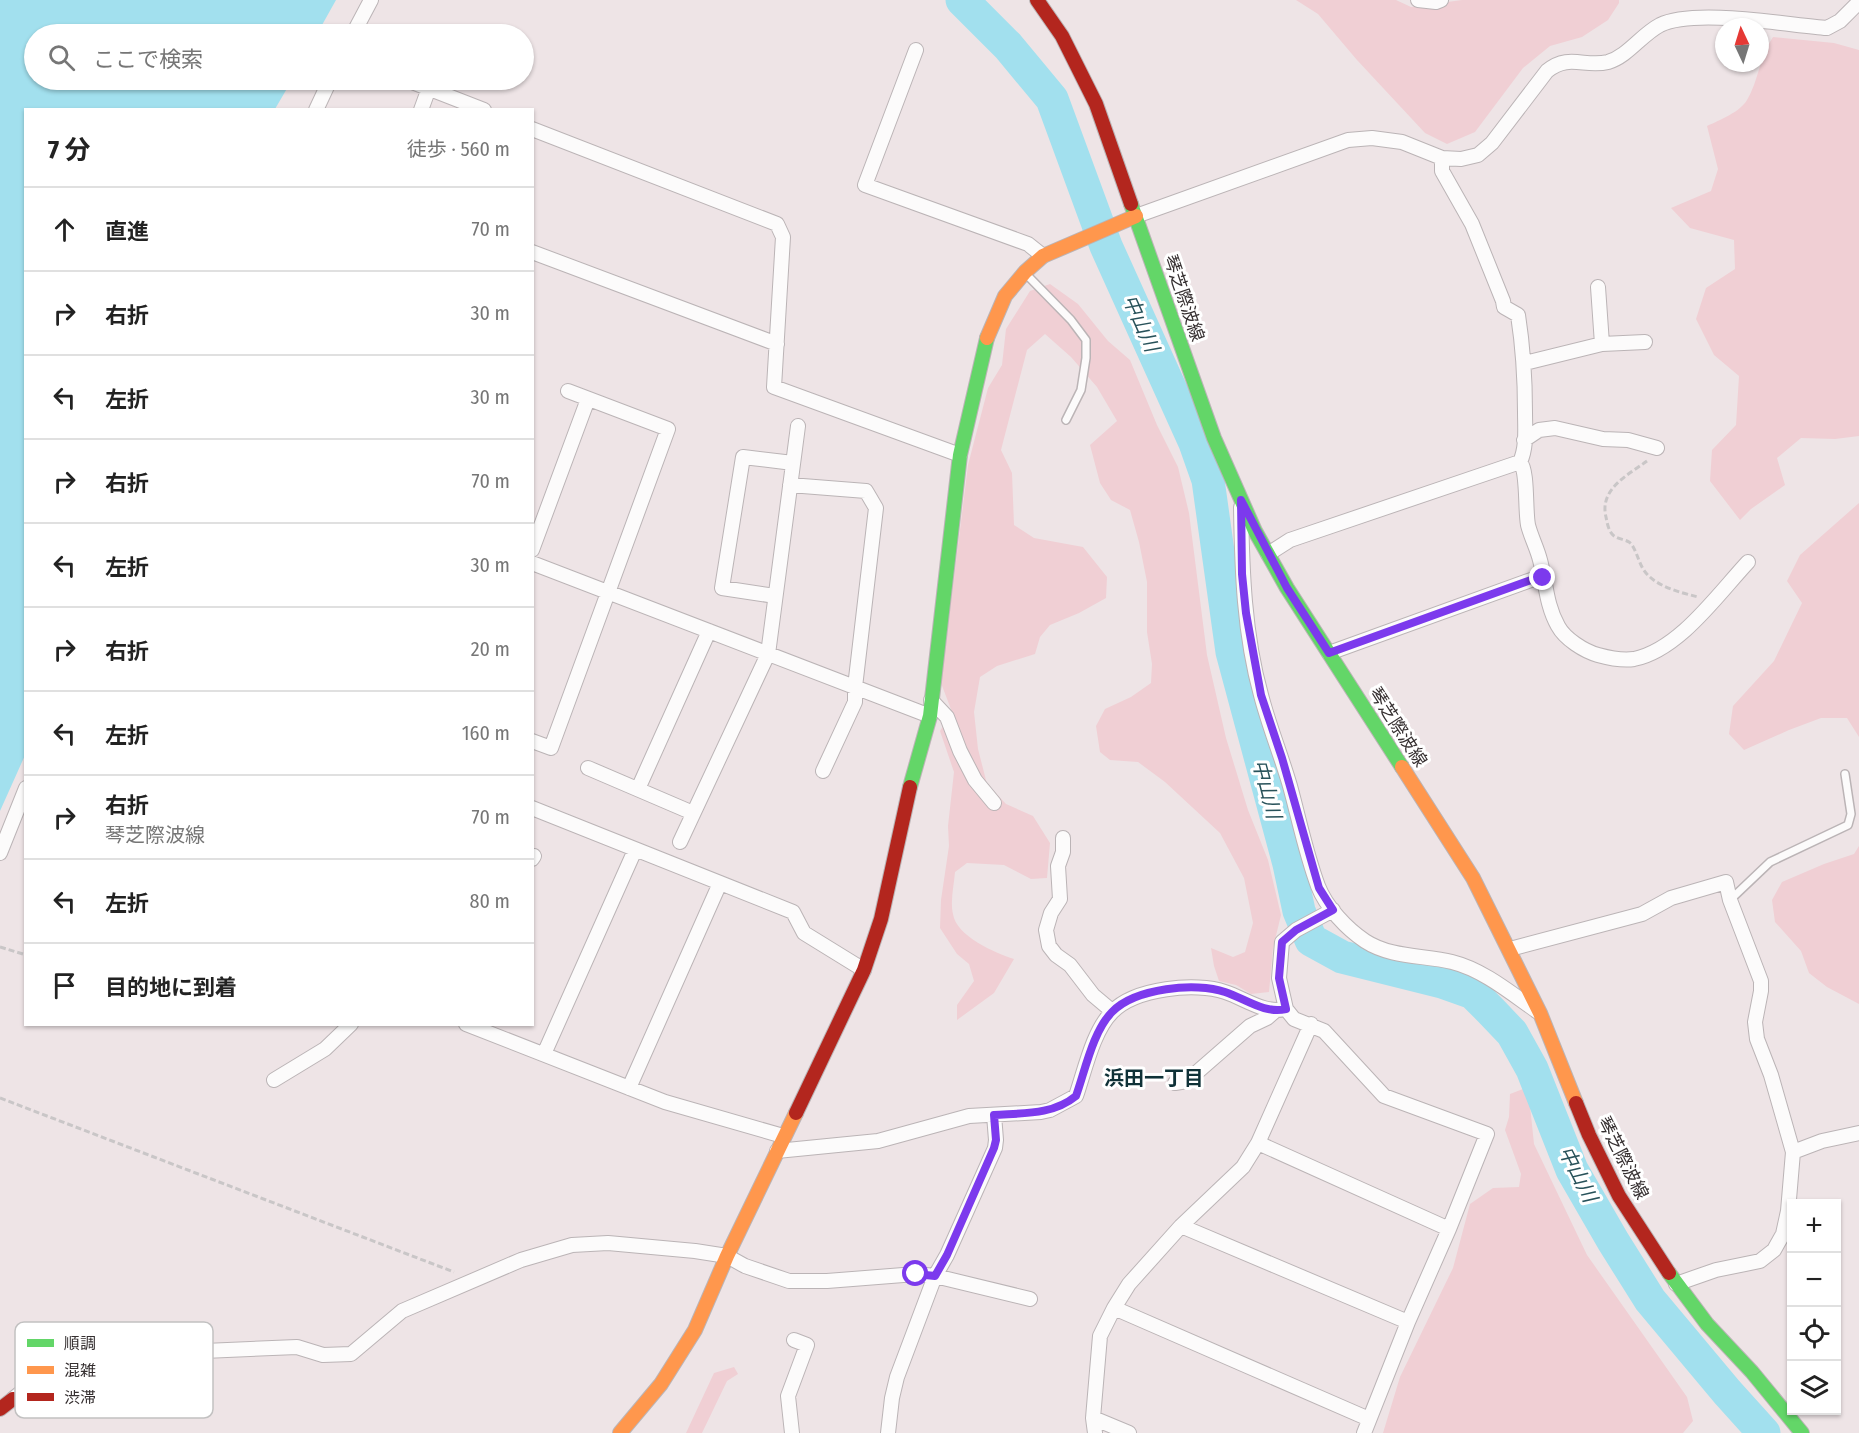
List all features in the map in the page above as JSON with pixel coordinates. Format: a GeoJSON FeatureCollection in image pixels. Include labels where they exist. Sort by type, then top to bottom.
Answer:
{"type":"FeatureCollection","features":[{"type":"Feature","properties":{"kind":"main road","name":"琴芝際波線"},"geometry":{"type":"LineString","coordinates":[[1037,0],[1062,36],[1096,104],[1214,438],[1268,554],[1287,588],[1473,878],[1540,1013],[1589,1134],[1619,1196],[1676,1284],[1707,1324],[1752,1372],[1802,1433]]}},
{"type":"Feature","properties":{"kind":"main road"},"geometry":{"type":"LineString","coordinates":[[620,1433],[684,1352],[783,1136],[864,970],[881,919],[907,797],[930,716],[960,455],[986,339],[1005,296],[1025,272],[1043,256],[1136,216]]}},
{"type":"Feature","properties":{"kind":"main road"},"geometry":{"type":"LineString","coordinates":[[0,1409],[13,1399]]}},
{"type":"Feature","properties":{"kind":"street"},"geometry":{"type":"LineString","coordinates":[[358,24],[371,0]]}},
{"type":"Feature","properties":{"kind":"street"},"geometry":{"type":"LineString","coordinates":[[1418,0],[1436,2],[1441,0]]}},
{"type":"Feature","properties":{"kind":"street"},"geometry":{"type":"LineString","coordinates":[[1136,216],[1348,140],[1372,138],[1402,142],[1442,158],[1461,159],[1478,155],[1492,143],[1547,71],[1555,64],[1570,61],[1606,63],[1619,57],[1661,25],[1685,19],[1740,19],[1827,28],[1840,21],[1859,2]]}},
{"type":"Feature","properties":{"kind":"street"},"geometry":{"type":"LineString","coordinates":[[916,50],[866,185],[1028,244],[1043,256]]}},
{"type":"Feature","properties":{"kind":"street"},"geometry":{"type":"LineString","coordinates":[[316,108],[325,90]]}},
{"type":"Feature","properties":{"kind":"street"},"geometry":{"type":"LineString","coordinates":[[422,108],[428,90]]}},
{"type":"Feature","properties":{"kind":"street"},"geometry":{"type":"LineString","coordinates":[[434,90],[479,108]]}},
{"type":"Feature","properties":{"kind":"street"},"geometry":{"type":"LineString","coordinates":[[534,130],[777,224],[783,237],[774,387],[960,455]]}},
{"type":"Feature","properties":{"kind":"street"},"geometry":{"type":"LineString","coordinates":[[1268,554],[1290,540],[1520,462],[1524,454],[1525,363],[1518,315],[1504,307],[1472,224],[1442,171],[1442,158]]}},
{"type":"Feature","properties":{"kind":"street"},"geometry":{"type":"LineString","coordinates":[[534,253],[777,344]]}},
{"type":"Feature","properties":{"kind":"street"},"geometry":{"type":"LineString","coordinates":[[1598,287],[1602,344]]}},
{"type":"Feature","properties":{"kind":"street"},"geometry":{"type":"LineString","coordinates":[[1525,363],[1602,344],[1645,342]]}},
{"type":"Feature","properties":{"kind":"street"},"geometry":{"type":"LineString","coordinates":[[534,742],[551,748],[668,429],[568,391]]}},
{"type":"Feature","properties":{"kind":"street"},"geometry":{"type":"LineString","coordinates":[[534,545],[588,399]]}},
{"type":"Feature","properties":{"kind":"street"},"geometry":{"type":"LineString","coordinates":[[680,842],[768,654],[798,426]]}},
{"type":"Feature","properties":{"kind":"street"},"geometry":{"type":"LineString","coordinates":[[1524,440],[1539,430],[1555,428],[1603,439],[1628,440],[1657,448]]}},
{"type":"Feature","properties":{"kind":"street"},"geometry":{"type":"LineString","coordinates":[[775,596],[722,588],[743,457],[793,462]]}},
{"type":"Feature","properties":{"kind":"street"},"geometry":{"type":"LineString","coordinates":[[1520,462],[1525,468],[1528,527],[1540,560],[1550,610],[1559,629],[1591,653],[1612,659],[1633,659],[1653,652],[1670,642],[1683,630],[1748,562]]}},
{"type":"Feature","properties":{"kind":"street"},"geometry":{"type":"LineString","coordinates":[[790,485],[866,491],[876,507],[855,702],[823,771]]}},
{"type":"Feature","properties":{"kind":"street"},"geometry":{"type":"LineString","coordinates":[[1241,500],[1242,574],[1246,613],[1261,695],[1282,758],[1319,888],[1333,910],[1349,928],[1367,942],[1392,952],[1452,962],[1476,970],[1540,1013]]}},
{"type":"Feature","properties":{"kind":"street"},"geometry":{"type":"LineString","coordinates":[[534,564],[930,716]]}},
{"type":"Feature","properties":{"kind":"street"},"geometry":{"type":"LineString","coordinates":[[1329,653],[1531,580],[1543,578]]}},
{"type":"Feature","properties":{"kind":"street"},"geometry":{"type":"LineString","coordinates":[[638,789],[709,631]]}},
{"type":"Feature","properties":{"kind":"street"},"geometry":{"type":"LineString","coordinates":[[932,700],[948,717],[960,751],[975,780],[994,803]]}},
{"type":"Feature","properties":{"kind":"street"},"geometry":{"type":"LineString","coordinates":[[588,768],[693,813]]}},
{"type":"Feature","properties":{"kind":"street"},"geometry":{"type":"LineString","coordinates":[[0,853],[24,793]]}},
{"type":"Feature","properties":{"kind":"street"},"geometry":{"type":"LineString","coordinates":[[534,809],[793,912],[804,933],[864,970]]}},
{"type":"Feature","properties":{"kind":"street"},"geometry":{"type":"LineString","coordinates":[[1063,838],[1063,852],[1058,867],[1060,899],[1046,930],[1049,946],[1056,955],[1070,965],[1093,995],[1112,1011]]}},
{"type":"Feature","properties":{"kind":"street"},"geometry":{"type":"LineString","coordinates":[[544,1054],[635,850]]}},
{"type":"Feature","properties":{"kind":"street"},"geometry":{"type":"LineString","coordinates":[[1510,949],[1642,914],[1671,898],[1726,882],[1730,900],[1761,981],[1755,1022],[1757,1040],[1771,1076],[1793,1152],[1788,1211],[1783,1234],[1774,1250],[1760,1261],[1716,1270],[1676,1284]]}},
{"type":"Feature","properties":{"kind":"street"},"geometry":{"type":"LineString","coordinates":[[629,1088],[720,883]]}},
{"type":"Feature","properties":{"kind":"street"},"geometry":{"type":"LineString","coordinates":[[1280,1010],[1279,959],[1282,942],[1296,930],[1333,910]]}},
{"type":"Feature","properties":{"kind":"street"},"geometry":{"type":"LineString","coordinates":[[777,1151],[878,1141],[959,1119],[1050,1110],[1076,1096],[1098,1031],[1112,1011],[1130,1000],[1172,987],[1207,987],[1226,992],[1251,1004],[1280,1010],[1294,1019],[1311,1024],[1324,1031],[1384,1096],[1487,1134],[1367,1426],[1114,1308]]}},
{"type":"Feature","properties":{"kind":"street"},"geometry":{"type":"LineString","coordinates":[[1174,1083],[1186,1081],[1250,1026],[1280,1010]]}},
{"type":"Feature","properties":{"kind":"street"},"geometry":{"type":"LineString","coordinates":[[1095,1433],[1093,1418],[1100,1336],[1114,1308],[1129,1284],[1180,1226],[1244,1167],[1258,1143],[1311,1024]]}},
{"type":"Feature","properties":{"kind":"street"},"geometry":{"type":"LineString","coordinates":[[274,1080],[324,1049],[349,1026]]}},
{"type":"Feature","properties":{"kind":"street"},"geometry":{"type":"LineString","coordinates":[[471,1026],[665,1102],[783,1136]]}},
{"type":"Feature","properties":{"kind":"street"},"geometry":{"type":"LineString","coordinates":[[888,1433],[891,1398],[897,1377],[935,1276],[947,1255],[994,1148],[996,1140],[994,1115]]}},
{"type":"Feature","properties":{"kind":"street"},"geometry":{"type":"LineString","coordinates":[[1793,1152],[1822,1141],[1859,1134]]}},
{"type":"Feature","properties":{"kind":"street"},"geometry":{"type":"LineString","coordinates":[[1258,1143],[1449,1229]]}},
{"type":"Feature","properties":{"kind":"street"},"geometry":{"type":"LineString","coordinates":[[1180,1226],[1408,1322]]}},
{"type":"Feature","properties":{"kind":"street"},"geometry":{"type":"LineString","coordinates":[[213,1351],[297,1347],[323,1355],[351,1354],[402,1311],[521,1260],[572,1245],[608,1243],[727,1256],[745,1266],[789,1281],[827,1281],[916,1274],[935,1276],[1030,1299]]}},
{"type":"Feature","properties":{"kind":"street"},"geometry":{"type":"LineString","coordinates":[[792,1433],[789,1396],[807,1345],[794,1340]]}},
{"type":"Feature","properties":{"kind":"street"},"geometry":{"type":"LineString","coordinates":[[1093,1418],[1128,1433]]}},
{"type":"Feature","properties":{"kind":"lane"},"geometry":{"type":"LineString","coordinates":[[1025,272],[1071,320],[1086,340],[1081,390],[1066,420]]}},
{"type":"Feature","properties":{"kind":"lane"},"geometry":{"type":"LineString","coordinates":[[1730,900],[1770,862],[1848,825],[1851,813],[1845,774]]}},
{"type":"Feature","properties":{"kind":"path"},"geometry":{"type":"LineString","coordinates":[[1657,448],[1652,457],[1612,487],[1603,508],[1608,527],[1613,535],[1629,542],[1650,577],[1670,588],[1713,600]]}},
{"type":"Feature","properties":{"kind":"path"},"geometry":{"type":"LineString","coordinates":[[0,947],[24,954]]}},
{"type":"Feature","properties":{"kind":"path"},"geometry":{"type":"LineString","coordinates":[[0,1098],[458,1274],[466,1283]]}},
{"type":"Feature","properties":{"kind":"shaded area"},"geometry":{"type":"Polygon","coordinates":[[[1296,0],[1396,0],[1411,7],[1462,0],[1619,0],[1619,3],[1608,20],[1582,37],[1550,46],[1523,68],[1475,132],[1447,144],[1425,133],[1318,14],[1296,0]]]}},
{"type":"Feature","properties":{"kind":"shaded area"},"geometry":{"type":"Polygon","coordinates":[[[1773,37],[1834,43],[1859,50],[1859,436],[1835,439],[1801,438],[1777,458],[1785,485],[1751,509],[1740,520],[1710,481],[1712,450],[1736,425],[1739,376],[1714,355],[1696,319],[1706,288],[1735,269],[1734,240],[1690,228],[1671,208],[1711,191],[1718,169],[1707,126],[1740,108],[1747,100],[1758,72],[1769,72],[1769,43],[1773,37]]]}},
{"type":"Feature","properties":{"kind":"shaded area"},"geometry":{"type":"Polygon","coordinates":[[[1050,284],[1078,304],[1108,341],[1130,360],[1157,425],[1178,467],[1189,513],[1207,655],[1226,738],[1248,810],[1268,860],[1281,915],[1273,948],[1269,992],[1251,994],[1236,985],[1219,981],[1211,948],[1233,957],[1245,952],[1253,923],[1244,878],[1220,833],[1165,782],[1138,762],[1110,760],[1100,752],[1096,726],[1105,709],[1131,697],[1151,683],[1152,664],[1147,632],[1147,582],[1130,510],[1111,500],[1100,483],[1090,445],[1117,421],[1097,387],[1071,357],[1045,334],[1027,350],[1001,450],[1012,473],[1014,525],[1034,538],[1083,547],[1107,577],[1106,598],[1050,625],[1040,637],[1035,654],[997,666],[980,677],[974,712],[978,749],[987,784],[1006,804],[1033,816],[1050,843],[1047,878],[1031,879],[1004,865],[967,863],[955,872],[952,904],[956,922],[961,929],[978,942],[997,953],[1014,959],[994,993],[957,1020],[957,1005],[974,981],[969,964],[957,954],[940,928],[954,772],[940,731],[952,712],[941,683],[968,465],[988,388],[1002,365],[1006,329],[1030,291],[1050,284]]]}},
{"type":"Feature","properties":{"kind":"shaded area"},"geometry":{"type":"Polygon","coordinates":[[[1859,503],[1859,737],[1847,718],[1821,718],[1744,750],[1729,734],[1733,706],[1774,661],[1802,603],[1787,581],[1800,555],[1859,503]]]}},
{"type":"Feature","properties":{"kind":"shaded area"},"geometry":{"type":"Polygon","coordinates":[[[1859,846],[1859,1004],[1827,987],[1809,973],[1801,951],[1775,922],[1772,900],[1782,882],[1854,854],[1859,846]]]}},
{"type":"Feature","properties":{"kind":"shaded area"},"geometry":{"type":"Polygon","coordinates":[[[1523,1089],[1529,1096],[1534,1144],[1587,1255],[1687,1397],[1693,1421],[1683,1433],[1383,1433],[1400,1377],[1453,1268],[1470,1204],[1493,1188],[1519,1187],[1521,1174],[1505,1130],[1509,1117],[1510,1094],[1523,1089]]]}},
{"type":"Feature","properties":{"kind":"shaded area"},"geometry":{"type":"Polygon","coordinates":[[[734,1367],[738,1374],[727,1381],[702,1433],[686,1433],[714,1373],[734,1367]]]}},
{"type":"Feature","properties":{"kind":"water"},"geometry":{"type":"Polygon","coordinates":[[[0,0],[336,0],[323,24],[24,24],[24,90],[286,90],[276,108],[24,108],[24,757],[0,811],[0,0]]]}},
{"type":"Feature","properties":{"kind":"waterway","name":"中山川"},"geometry":{"type":"LineString","coordinates":[[962,0],[1008,46],[1052,99],[1106,246],[1195,443],[1208,480],[1232,652],[1289,864],[1299,911],[1311,940],[1342,957],[1442,982],[1473,993],[1512,1033],[1532,1069],[1572,1170],[1650,1300],[1764,1433]]}},
{"type":"Feature","properties":{"kind":"traffic: fast"},"geometry":{"type":"LineString","coordinates":[[1131,204],[1214,438],[1255,531],[1287,588],[1402,767]]}},
{"type":"Feature","properties":{"kind":"traffic: fast"},"geometry":{"type":"LineString","coordinates":[[910,787],[930,716],[960,455],[987,338]]}},
{"type":"Feature","properties":{"kind":"traffic: fast"},"geometry":{"type":"LineString","coordinates":[[1669,1273],[1707,1324],[1752,1372],[1802,1433]]}},
{"type":"Feature","properties":{"kind":"traffic: slow"},"geometry":{"type":"LineString","coordinates":[[987,338],[1005,296],[1025,272],[1043,256],[1136,216]]}},
{"type":"Feature","properties":{"kind":"traffic: slow"},"geometry":{"type":"LineString","coordinates":[[1402,767],[1473,878],[1540,1013],[1576,1103]]}},
{"type":"Feature","properties":{"kind":"traffic: slow"},"geometry":{"type":"LineString","coordinates":[[620,1433],[661,1384],[695,1330],[727,1256],[796,1113]]}},
{"type":"Feature","properties":{"kind":"traffic: jam"},"geometry":{"type":"LineString","coordinates":[[1037,0],[1062,36],[1096,104],[1131,204]]}},
{"type":"Feature","properties":{"kind":"traffic: jam"},"geometry":{"type":"LineString","coordinates":[[796,1113],[864,970],[881,919],[910,787]]}},
{"type":"Feature","properties":{"kind":"traffic: jam"},"geometry":{"type":"LineString","coordinates":[[1576,1103],[1619,1196],[1669,1273]]}},
{"type":"Feature","properties":{"kind":"traffic: jam"},"geometry":{"type":"LineString","coordinates":[[0,1409],[13,1399]]}},
{"type":"Feature","properties":{"kind":"district","name":"浜田一丁目"},"geometry":{"type":"Point","coordinates":[1154,1078]}},
{"type":"Feature","properties":{"kind":"route"},"geometry":{"type":"LineString","coordinates":[[916,1274],[935,1276],[947,1255],[994,1148],[996,1140],[994,1115],[1041,1112],[1072,1100],[1076,1096],[1098,1031],[1112,1011],[1137,998],[1172,987],[1207,987],[1275,1011],[1286,1009],[1279,978],[1282,942],[1296,930],[1333,910],[1319,888],[1282,758],[1261,695],[1246,613],[1242,574],[1241,500],[1287,588],[1329,653],[1531,580],[1543,578]]}}]}
